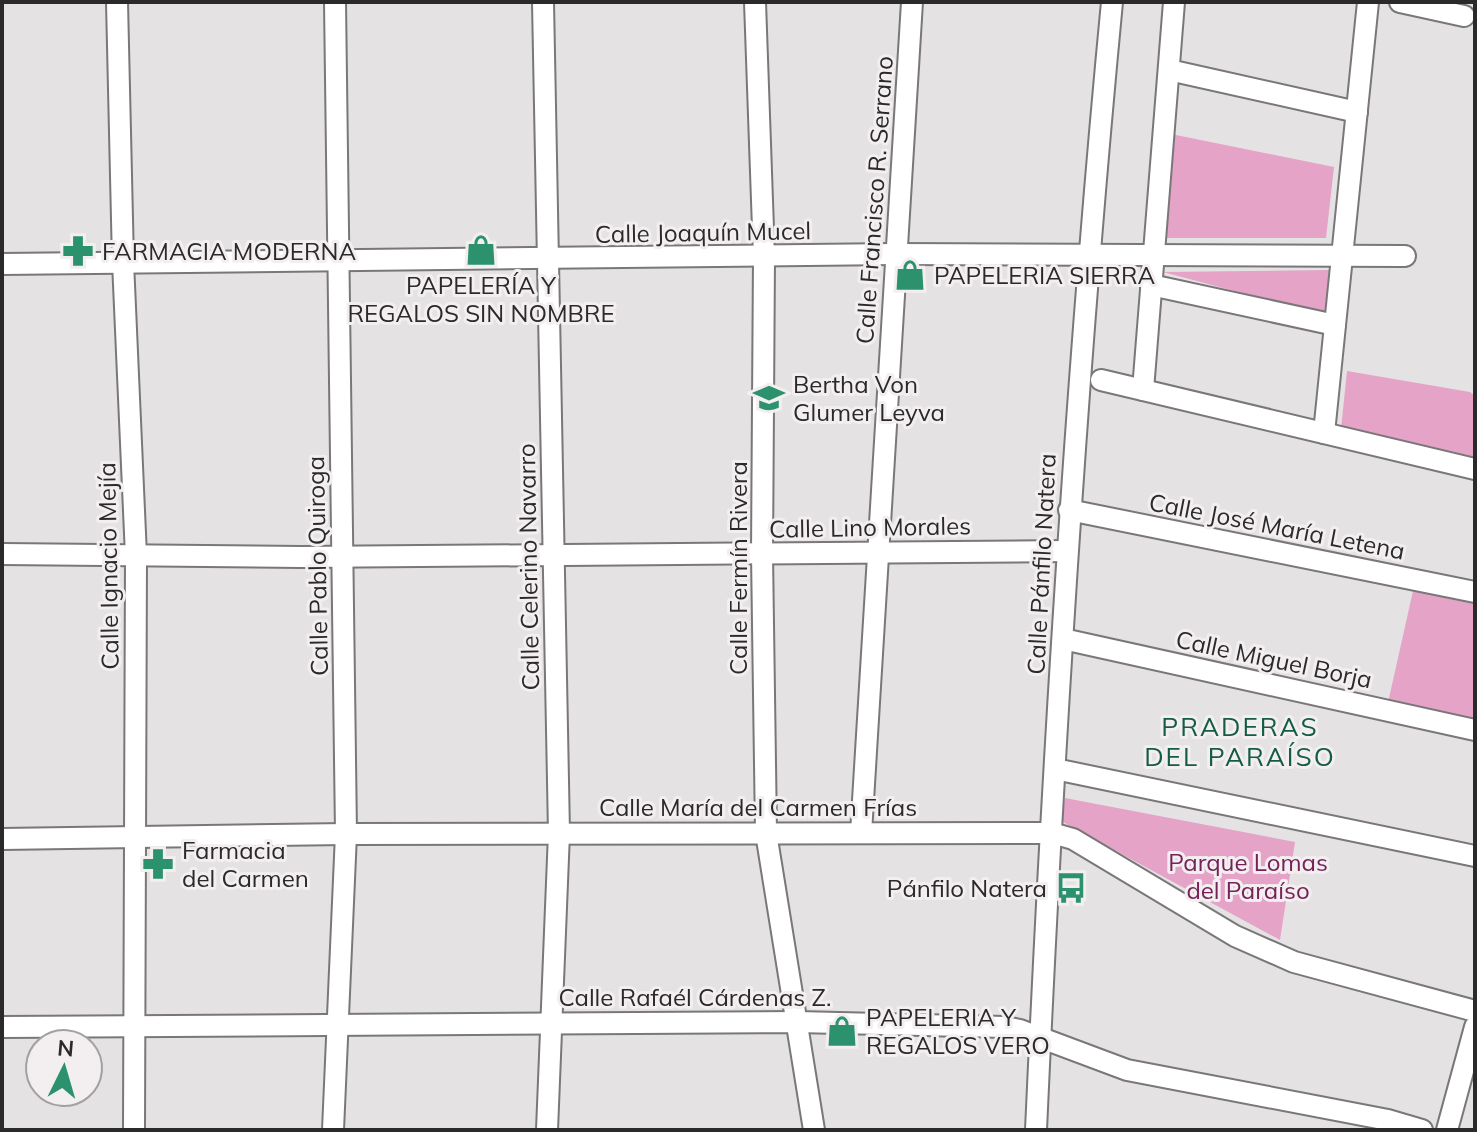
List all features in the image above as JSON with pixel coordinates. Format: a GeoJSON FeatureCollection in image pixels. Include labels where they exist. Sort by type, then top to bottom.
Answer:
{"type":"FeatureCollection","features":[{"type":"Feature","properties":{"kind":"street","name":"Calle Ignacio Mejía"},"geometry":{"type":"LineString","coordinates":[[117,2],[123,262],[136,556],[134,1130]]}},
{"type":"Feature","properties":{"kind":"street","name":"Calle Pablo Quiroga"},"geometry":{"type":"LineString","coordinates":[[333,1130],[346,834],[335,2]]}},
{"type":"Feature","properties":{"kind":"street","name":"Calle Celerino Navarro"},"geometry":{"type":"LineString","coordinates":[[543,2],[559,833],[547,1130]]}},
{"type":"Feature","properties":{"kind":"street","name":"Calle Fermín Rivera"},"geometry":{"type":"LineString","coordinates":[[755,2],[764,257],[762,554],[766,833],[814,1130]]}},
{"type":"Feature","properties":{"kind":"street","name":"Calle Francisco R. Serrano"},"geometry":{"type":"LineString","coordinates":[[861,833],[912,2]]}},
{"type":"Feature","properties":{"kind":"street","name":"Calle Pánfilo Natera"},"geometry":{"type":"LineString","coordinates":[[1036,1130],[1069,510],[1088,255],[1112,2]]}},
{"type":"Feature","properties":{"kind":"street"},"geometry":{"type":"LineString","coordinates":[[1143,390],[1174,2]]}},
{"type":"Feature","properties":{"kind":"street"},"geometry":{"type":"LineString","coordinates":[[1324,433],[1368,2]]}},
{"type":"Feature","properties":{"kind":"street"},"geometry":{"type":"LineString","coordinates":[[1400,2],[1464,16]]}},
{"type":"Feature","properties":{"kind":"street"},"geometry":{"type":"LineString","coordinates":[[1169,70],[1357,112]]}},
{"type":"Feature","properties":{"kind":"street","name":"Calle Joaquín Mucel"},"geometry":{"type":"LineString","coordinates":[[2,264],[896,254],[1405,256]]}},
{"type":"Feature","properties":{"kind":"street"},"geometry":{"type":"LineString","coordinates":[[1151,285],[1335,325]]}},
{"type":"Feature","properties":{"kind":"street"},"geometry":{"type":"LineString","coordinates":[[1101,380],[1475,469]]}},
{"type":"Feature","properties":{"kind":"street","name":"Calle José María Letena"},"geometry":{"type":"LineString","coordinates":[[1069,510],[1475,592]]}},
{"type":"Feature","properties":{"kind":"street","name":"Calle Lino Morales"},"geometry":{"type":"LineString","coordinates":[[2,554],[343,557],[1067,551]]}},
{"type":"Feature","properties":{"kind":"street","name":"Calle Miguel Borja"},"geometry":{"type":"LineString","coordinates":[[1063,639],[1475,730]]}},
{"type":"Feature","properties":{"kind":"street"},"geometry":{"type":"LineString","coordinates":[[1055,769],[1475,856]]}},
{"type":"Feature","properties":{"kind":"street","name":"Calle María del Carmen Frías"},"geometry":{"type":"LineString","coordinates":[[2,839],[346,834],[1052,833],[1073,839],[1235,936],[1294,962],[1475,1011]]}},
{"type":"Feature","properties":{"kind":"street","name":"Calle Rafaél Cárdenas Z."},"geometry":{"type":"LineString","coordinates":[[2,1027],[797,1022],[1005,1027],[1127,1070],[1388,1120],[1422,1130]]}},
{"type":"Feature","properties":{"kind":"street"},"geometry":{"type":"LineString","coordinates":[[1447,1130],[1475,1027]]}},
{"type":"Feature","properties":{"kind":"green space"},"geometry":{"type":"Polygon","coordinates":[[[1171,134],[1334,167],[1326,238],[1162,238],[1171,134]]]}},
{"type":"Feature","properties":{"kind":"green space"},"geometry":{"type":"Polygon","coordinates":[[[1329,270],[1325,315],[1163,272],[1329,270]]]}},
{"type":"Feature","properties":{"kind":"green space"},"geometry":{"type":"Polygon","coordinates":[[[1347,371],[1470,392],[1475,396],[1475,462],[1341,429],[1347,371]]]}},
{"type":"Feature","properties":{"kind":"green space"},"geometry":{"type":"Polygon","coordinates":[[[1415,582],[1475,594],[1475,726],[1387,707],[1415,582]]]}},
{"type":"Feature","properties":{"kind":"green space","name":"Parque Lomas del Paraíso"},"geometry":{"type":"Polygon","coordinates":[[[1065,798],[1295,842],[1280,940],[1061,821],[1065,798]]]}},
{"type":"Feature","properties":{"kind":"place","name":"PAPELERÍA Y REGALOS SIN NOMBRE"},"geometry":{"type":"Point","coordinates":[481,250]}},
{"type":"Feature","properties":{"kind":"place","name":"FARMACIA MODERNA"},"geometry":{"type":"Point","coordinates":[78,251]}},
{"type":"Feature","properties":{"kind":"place","name":"PAPELERIA SIERRA"},"geometry":{"type":"Point","coordinates":[910,275]}},
{"type":"Feature","properties":{"kind":"place","name":"Bertha Von Glumer Leyva"},"geometry":{"type":"Point","coordinates":[769,398]}},
{"type":"Feature","properties":{"kind":"place","name":"Farmacia del Carmen"},"geometry":{"type":"Point","coordinates":[158,864]}},
{"type":"Feature","properties":{"kind":"place","name":"Pánfilo Natera"},"geometry":{"type":"Point","coordinates":[1071,888]}},
{"type":"Feature","properties":{"kind":"place","name":"PAPELERIA Y REGALOS VERO"},"geometry":{"type":"Point","coordinates":[842,1031]}},
{"type":"Feature","properties":{"kind":"district","name":"PRADERAS DEL PARAÍSO"},"geometry":{"type":"Point","coordinates":[1240,741]}}]}
